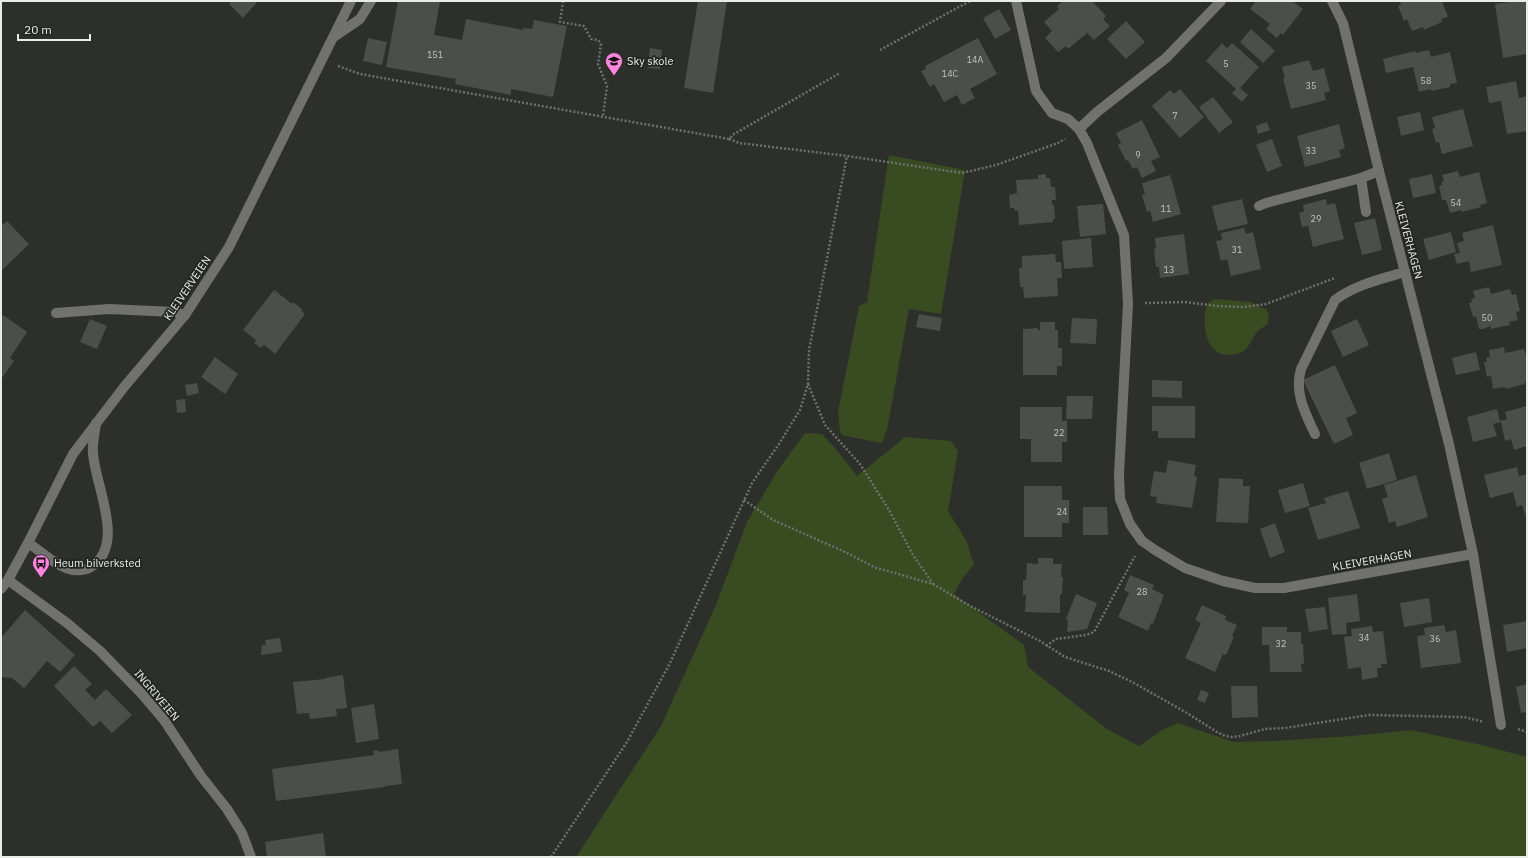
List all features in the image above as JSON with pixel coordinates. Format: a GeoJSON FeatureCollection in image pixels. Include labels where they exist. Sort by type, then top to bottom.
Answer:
{"type":"FeatureCollection","features":[{"type":"Feature","properties":{"kind":"street","name":"KLEIVERVEIEN"},"geometry":{"type":"LineString","coordinates":[[1,590],[28,543],[73,454],[124,387],[186,315],[229,247],[351,1]]}},
{"type":"Feature","properties":{"kind":"street"},"geometry":{"type":"LineString","coordinates":[[333,37],[360,19],[371,1]]}},
{"type":"Feature","properties":{"kind":"street","name":"KLEIVERHAGEN"},"geometry":{"type":"LineString","coordinates":[[1016,1],[1036,91],[1052,113],[1068,119],[1080,129],[1124,235],[1128,304],[1119,474],[1120,499],[1130,524],[1142,541],[1185,568],[1223,581],[1255,588],[1284,588],[1473,554],[1449,444],[1379,172],[1343,23],[1332,1]]}},
{"type":"Feature","properties":{"kind":"street"},"geometry":{"type":"LineString","coordinates":[[1080,129],[1097,112],[1166,58],[1220,1]]}},
{"type":"Feature","properties":{"kind":"street"},"geometry":{"type":"LineString","coordinates":[[1259,206],[1379,172]]}},
{"type":"Feature","properties":{"kind":"street"},"geometry":{"type":"LineString","coordinates":[[1361,178],[1366,212]]}},
{"type":"Feature","properties":{"kind":"street"},"geometry":{"type":"LineString","coordinates":[[1314,434],[1301,401],[1298,389],[1298,378],[1301,368],[1335,300],[1345,293],[1369,283],[1405,272]]}},
{"type":"Feature","properties":{"kind":"street"},"geometry":{"type":"LineString","coordinates":[[56,313],[109,309],[174,312],[186,315]]}},
{"type":"Feature","properties":{"kind":"street"},"geometry":{"type":"LineString","coordinates":[[28,543],[54,562],[67,569],[80,571],[90,568],[105,554],[108,543],[107,529],[93,453],[96,422]]}},
{"type":"Feature","properties":{"kind":"street"},"geometry":{"type":"LineString","coordinates":[[1473,554],[1501,725]]}},
{"type":"Feature","properties":{"kind":"street","name":"INGRIVEIEN"},"geometry":{"type":"LineString","coordinates":[[8,580],[67,623],[100,650],[141,693],[164,720],[201,776],[227,809],[242,833],[251,857]]}},
{"type":"Feature","properties":{"kind":"path"},"geometry":{"type":"LineString","coordinates":[[563,1],[560,22],[584,26],[591,38],[598,40],[601,44],[598,64],[607,86],[603,116]]}},
{"type":"Feature","properties":{"kind":"path"},"geometry":{"type":"LineString","coordinates":[[880,50],[970,1]]}},
{"type":"Feature","properties":{"kind":"path"},"geometry":{"type":"LineString","coordinates":[[321,60],[360,74],[603,116],[729,139],[739,143],[892,162],[962,173],[996,165],[1058,143],[1080,129]]}},
{"type":"Feature","properties":{"kind":"path"},"geometry":{"type":"LineString","coordinates":[[729,139],[734,134],[840,73]]}},
{"type":"Feature","properties":{"kind":"path"},"geometry":{"type":"LineString","coordinates":[[551,857],[626,742],[670,663],[752,483],[800,410],[808,384],[809,350],[847,156]]}},
{"type":"Feature","properties":{"kind":"path"},"geometry":{"type":"LineString","coordinates":[[1128,304],[1185,302],[1217,306],[1266,304],[1341,275]]}},
{"type":"Feature","properties":{"kind":"path"},"geometry":{"type":"LineString","coordinates":[[808,384],[825,425],[860,464],[889,510],[912,555],[933,584]]}},
{"type":"Feature","properties":{"kind":"path"},"geometry":{"type":"LineString","coordinates":[[744,500],[773,520],[843,551],[876,568],[895,572],[933,584],[972,607],[1065,657],[1109,671],[1134,682],[1187,712],[1216,732],[1232,737],[1265,729],[1285,728],[1369,715],[1464,717],[1527,732]]}},
{"type":"Feature","properties":{"kind":"path"},"geometry":{"type":"LineString","coordinates":[[1046,646],[1056,639],[1086,635],[1094,632],[1106,612],[1142,541]]}},
{"type":"Feature","properties":{"kind":"green space"},"geometry":{"type":"Polygon","coordinates":[[[889,155],[965,170],[941,314],[909,309],[888,425],[881,443],[842,435],[840,432],[838,412],[859,306],[867,302],[889,155]]]}},
{"type":"Feature","properties":{"kind":"green space"},"geometry":{"type":"Polygon","coordinates":[[[1215,299],[1250,302],[1267,310],[1269,317],[1267,325],[1258,331],[1245,350],[1237,354],[1221,354],[1211,346],[1208,340],[1205,327],[1205,313],[1208,303],[1215,299]]]}},
{"type":"Feature","properties":{"kind":"green space"},"geometry":{"type":"Polygon","coordinates":[[[805,433],[822,434],[857,476],[905,437],[951,441],[958,451],[948,511],[966,540],[974,564],[962,579],[954,594],[1024,645],[1028,667],[1107,729],[1139,746],[1162,730],[1178,723],[1234,742],[1352,736],[1411,730],[1482,745],[1527,757],[1527,857],[576,857],[661,726],[716,605],[747,522],[778,470],[805,433]]]}},
{"type":"Feature","properties":{"kind":"building"},"geometry":{"type":"Polygon","coordinates":[[[232,1],[258,1],[243,18],[229,4],[232,1]]]}},
{"type":"Feature","properties":{"kind":"building"},"geometry":{"type":"Polygon","coordinates":[[[398,1],[440,1],[434,35],[462,40],[466,19],[523,30],[523,28],[532,29],[534,20],[567,26],[553,97],[511,89],[511,95],[455,84],[456,79],[386,67],[398,1]]]}},
{"type":"Feature","properties":{"kind":"building"},"geometry":{"type":"Polygon","coordinates":[[[698,1],[727,1],[713,93],[684,88],[698,1]]]}},
{"type":"Feature","properties":{"kind":"building"},"geometry":{"type":"Polygon","coordinates":[[[1063,1],[1092,1],[1106,16],[1103,19],[1110,26],[1094,40],[1087,33],[1068,49],[1066,46],[1058,52],[1045,38],[1052,31],[1044,22],[1059,9],[1057,6],[1063,1]]]}},
{"type":"Feature","properties":{"kind":"building"},"geometry":{"type":"Polygon","coordinates":[[[1256,1],[1292,1],[1303,9],[1283,35],[1281,33],[1277,38],[1266,29],[1270,24],[1250,9],[1256,1]]]}},
{"type":"Feature","properties":{"kind":"building"},"geometry":{"type":"Polygon","coordinates":[[[1401,1],[1442,1],[1448,17],[1441,19],[1442,22],[1424,30],[1423,27],[1412,31],[1407,19],[1404,21],[1398,6],[1401,5],[1401,1]]]}},
{"type":"Feature","properties":{"kind":"building"},"geometry":{"type":"Polygon","coordinates":[[[1526,1],[1527,54],[1503,58],[1495,4],[1526,1]]]}},
{"type":"Feature","properties":{"kind":"building"},"geometry":{"type":"Polygon","coordinates":[[[999,9],[1011,30],[995,39],[983,18],[999,9]]]}},
{"type":"Feature","properties":{"kind":"building"},"geometry":{"type":"Polygon","coordinates":[[[1126,21],[1145,42],[1126,59],[1107,39],[1126,21]]]}},
{"type":"Feature","properties":{"kind":"building"},"geometry":{"type":"Polygon","coordinates":[[[1251,29],[1275,51],[1263,63],[1240,42],[1251,29]]]}},
{"type":"Feature","properties":{"kind":"building"},"geometry":{"type":"Polygon","coordinates":[[[368,38],[387,42],[382,65],[363,61],[368,38]]]}},
{"type":"Feature","properties":{"kind":"building"},"geometry":{"type":"Polygon","coordinates":[[[978,38],[997,74],[970,89],[975,98],[962,105],[957,95],[944,102],[934,84],[930,87],[921,71],[926,69],[925,66],[978,38]]]}},
{"type":"Feature","properties":{"kind":"building"},"geometry":{"type":"Polygon","coordinates":[[[1222,43],[1227,48],[1232,43],[1259,67],[1240,88],[1248,95],[1242,102],[1232,93],[1236,89],[1206,61],[1222,43]]]}},
{"type":"Feature","properties":{"kind":"building"},"geometry":{"type":"Polygon","coordinates":[[[650,48],[662,50],[660,69],[648,68],[650,48]]]}},
{"type":"Feature","properties":{"kind":"building"},"geometry":{"type":"Polygon","coordinates":[[[1429,50],[1431,57],[1450,52],[1457,83],[1450,84],[1450,87],[1419,92],[1413,67],[1386,73],[1383,59],[1415,51],[1416,53],[1429,50]]]}},
{"type":"Feature","properties":{"kind":"building"},"geometry":{"type":"Polygon","coordinates":[[[1309,60],[1313,71],[1324,68],[1330,91],[1324,93],[1326,100],[1291,109],[1283,78],[1285,78],[1282,67],[1309,60]]]}},
{"type":"Feature","properties":{"kind":"building"},"geometry":{"type":"Polygon","coordinates":[[[1516,81],[1519,98],[1527,96],[1527,131],[1507,134],[1501,101],[1489,103],[1486,87],[1516,81]]]}},
{"type":"Feature","properties":{"kind":"building"},"geometry":{"type":"Polygon","coordinates":[[[1180,89],[1204,117],[1180,138],[1152,106],[1170,90],[1174,94],[1180,89]]]}},
{"type":"Feature","properties":{"kind":"building"},"geometry":{"type":"Polygon","coordinates":[[[1213,97],[1233,122],[1219,133],[1199,107],[1213,97]]]}},
{"type":"Feature","properties":{"kind":"building"},"geometry":{"type":"Polygon","coordinates":[[[1463,109],[1473,146],[1442,154],[1439,142],[1436,143],[1432,129],[1435,128],[1432,117],[1463,109]]]}},
{"type":"Feature","properties":{"kind":"building"},"geometry":{"type":"Polygon","coordinates":[[[1420,112],[1424,130],[1401,136],[1397,117],[1420,112]]]}},
{"type":"Feature","properties":{"kind":"building"},"geometry":{"type":"Polygon","coordinates":[[[1142,120],[1160,157],[1151,161],[1156,171],[1142,178],[1137,167],[1133,169],[1128,160],[1126,161],[1118,145],[1121,143],[1116,133],[1142,120]]]}},
{"type":"Feature","properties":{"kind":"building"},"geometry":{"type":"Polygon","coordinates":[[[1267,122],[1270,130],[1258,134],[1256,126],[1267,122]]]}},
{"type":"Feature","properties":{"kind":"building"},"geometry":{"type":"Polygon","coordinates":[[[1339,124],[1345,148],[1339,150],[1341,157],[1305,167],[1297,136],[1339,124]]]}},
{"type":"Feature","properties":{"kind":"building"},"geometry":{"type":"Polygon","coordinates":[[[1272,139],[1282,166],[1267,172],[1256,145],[1272,139]]]}},
{"type":"Feature","properties":{"kind":"building"},"geometry":{"type":"Polygon","coordinates":[[[1458,171],[1460,177],[1479,172],[1487,203],[1480,205],[1481,207],[1462,212],[1461,210],[1450,213],[1446,200],[1442,200],[1439,186],[1442,185],[1442,181],[1444,181],[1442,175],[1458,171]]]}},
{"type":"Feature","properties":{"kind":"building"},"geometry":{"type":"Polygon","coordinates":[[[1046,174],[1046,178],[1050,178],[1051,187],[1055,187],[1056,200],[1052,200],[1052,205],[1054,205],[1055,219],[1053,219],[1053,222],[1019,225],[1018,210],[1015,211],[1014,208],[1010,208],[1009,195],[1017,193],[1016,180],[1038,179],[1038,175],[1046,174]]]}},
{"type":"Feature","properties":{"kind":"building"},"geometry":{"type":"Polygon","coordinates":[[[1432,174],[1436,193],[1413,198],[1409,179],[1432,174]]]}},
{"type":"Feature","properties":{"kind":"building"},"geometry":{"type":"Polygon","coordinates":[[[1170,175],[1181,214],[1153,222],[1150,211],[1147,212],[1142,195],[1145,194],[1142,183],[1170,175]]]}},
{"type":"Feature","properties":{"kind":"building"},"geometry":{"type":"Polygon","coordinates":[[[1242,199],[1248,224],[1218,231],[1212,206],[1242,199]]]}},
{"type":"Feature","properties":{"kind":"building"},"geometry":{"type":"Polygon","coordinates":[[[1326,199],[1327,205],[1335,203],[1344,239],[1313,247],[1308,226],[1302,227],[1299,213],[1304,211],[1303,205],[1326,199]]]}},
{"type":"Feature","properties":{"kind":"building"},"geometry":{"type":"Polygon","coordinates":[[[1103,204],[1106,234],[1080,237],[1077,206],[1103,204]]]}},
{"type":"Feature","properties":{"kind":"building"},"geometry":{"type":"Polygon","coordinates":[[[1375,218],[1382,250],[1362,255],[1354,223],[1375,218]]]}},
{"type":"Feature","properties":{"kind":"building"},"geometry":{"type":"Polygon","coordinates":[[[7,221],[29,244],[1,271],[1,226],[7,221]]]}},
{"type":"Feature","properties":{"kind":"building"},"geometry":{"type":"Polygon","coordinates":[[[1493,225],[1502,265],[1471,272],[1469,261],[1457,264],[1454,254],[1460,253],[1457,243],[1464,241],[1462,233],[1493,225]]]}},
{"type":"Feature","properties":{"kind":"building"},"geometry":{"type":"Polygon","coordinates":[[[1244,228],[1246,234],[1253,232],[1261,269],[1231,276],[1227,259],[1221,261],[1216,241],[1222,240],[1221,233],[1244,228]]]}},
{"type":"Feature","properties":{"kind":"building"},"geometry":{"type":"Polygon","coordinates":[[[1451,232],[1456,252],[1429,260],[1423,239],[1451,232]]]}},
{"type":"Feature","properties":{"kind":"building"},"geometry":{"type":"Polygon","coordinates":[[[1184,234],[1189,274],[1160,278],[1159,267],[1156,267],[1154,249],[1156,248],[1155,238],[1184,234]]]}},
{"type":"Feature","properties":{"kind":"building"},"geometry":{"type":"Polygon","coordinates":[[[1091,238],[1093,267],[1064,269],[1062,241],[1091,238]]]}},
{"type":"Feature","properties":{"kind":"building"},"geometry":{"type":"Polygon","coordinates":[[[1055,254],[1056,262],[1061,262],[1062,278],[1057,278],[1058,296],[1024,298],[1023,287],[1020,287],[1019,268],[1022,268],[1022,256],[1055,254]]]}},
{"type":"Feature","properties":{"kind":"building"},"geometry":{"type":"Polygon","coordinates":[[[1489,287],[1491,294],[1510,289],[1512,295],[1516,294],[1520,311],[1516,312],[1518,320],[1509,322],[1510,325],[1491,329],[1491,326],[1479,329],[1476,316],[1473,317],[1469,303],[1472,302],[1471,299],[1475,298],[1473,291],[1489,287]]]}},
{"type":"Feature","properties":{"kind":"building"},"geometry":{"type":"Polygon","coordinates":[[[274,290],[292,304],[293,302],[303,310],[301,311],[305,314],[275,354],[264,345],[261,348],[254,343],[256,340],[243,330],[274,290]]]}},
{"type":"Feature","properties":{"kind":"building"},"geometry":{"type":"Polygon","coordinates":[[[919,314],[942,318],[940,331],[916,327],[919,314]]]}},
{"type":"Feature","properties":{"kind":"building"},"geometry":{"type":"Polygon","coordinates":[[[3,315],[27,332],[10,358],[14,361],[2,378],[1,318],[3,315]]]}},
{"type":"Feature","properties":{"kind":"building"},"geometry":{"type":"Polygon","coordinates":[[[1072,318],[1097,319],[1096,344],[1070,343],[1072,318]]]}},
{"type":"Feature","properties":{"kind":"building"},"geometry":{"type":"Polygon","coordinates":[[[90,319],[107,326],[97,349],[80,342],[90,319]]]}},
{"type":"Feature","properties":{"kind":"building"},"geometry":{"type":"Polygon","coordinates":[[[1357,319],[1369,345],[1343,357],[1331,331],[1357,319]]]}},
{"type":"Feature","properties":{"kind":"building"},"geometry":{"type":"Polygon","coordinates":[[[1040,322],[1055,322],[1055,330],[1058,330],[1058,348],[1062,348],[1062,366],[1057,366],[1057,375],[1023,375],[1023,329],[1038,328],[1038,330],[1040,330],[1040,322]]]}},
{"type":"Feature","properties":{"kind":"building"},"geometry":{"type":"Polygon","coordinates":[[[1504,347],[1505,353],[1524,349],[1527,360],[1527,382],[1524,382],[1525,384],[1506,389],[1505,387],[1493,389],[1491,376],[1487,377],[1484,362],[1487,362],[1486,358],[1490,357],[1489,350],[1504,347]]]}},
{"type":"Feature","properties":{"kind":"building"},"geometry":{"type":"Polygon","coordinates":[[[1476,352],[1480,370],[1456,375],[1452,358],[1476,352]]]}},
{"type":"Feature","properties":{"kind":"building"},"geometry":{"type":"Polygon","coordinates":[[[215,357],[238,374],[225,394],[201,377],[215,357]]]}},
{"type":"Feature","properties":{"kind":"building"},"geometry":{"type":"Polygon","coordinates":[[[1335,365],[1357,413],[1346,418],[1353,435],[1334,444],[1303,380],[1335,365]]]}},
{"type":"Feature","properties":{"kind":"building"},"geometry":{"type":"Polygon","coordinates":[[[1152,380],[1182,381],[1182,398],[1152,397],[1152,380]]]}},
{"type":"Feature","properties":{"kind":"building"},"geometry":{"type":"Polygon","coordinates":[[[197,383],[199,393],[187,396],[185,385],[197,383]]]}},
{"type":"Feature","properties":{"kind":"building"},"geometry":{"type":"Polygon","coordinates":[[[1067,396],[1093,396],[1092,419],[1066,419],[1067,396]]]}},
{"type":"Feature","properties":{"kind":"building"},"geometry":{"type":"Polygon","coordinates":[[[185,399],[186,412],[177,413],[176,400],[185,399]]]}},
{"type":"Feature","properties":{"kind":"building"},"geometry":{"type":"Polygon","coordinates":[[[1152,406],[1195,406],[1195,438],[1158,438],[1158,431],[1152,431],[1152,406]]]}},
{"type":"Feature","properties":{"kind":"building"},"geometry":{"type":"Polygon","coordinates":[[[1527,406],[1527,446],[1514,450],[1511,439],[1505,441],[1501,422],[1493,424],[1497,436],[1473,442],[1467,417],[1497,409],[1500,421],[1507,419],[1505,412],[1527,406]]]}},
{"type":"Feature","properties":{"kind":"building"},"geometry":{"type":"Polygon","coordinates":[[[1020,407],[1062,407],[1062,421],[1067,421],[1067,442],[1062,442],[1062,462],[1031,462],[1031,439],[1020,439],[1020,407]]]}},
{"type":"Feature","properties":{"kind":"building"},"geometry":{"type":"Polygon","coordinates":[[[1389,453],[1397,480],[1367,489],[1359,463],[1389,453]]]}},
{"type":"Feature","properties":{"kind":"building"},"geometry":{"type":"Polygon","coordinates":[[[1168,460],[1196,465],[1194,476],[1197,477],[1192,508],[1156,503],[1157,497],[1150,496],[1154,471],[1166,473],[1168,460]]]}},
{"type":"Feature","properties":{"kind":"building"},"geometry":{"type":"Polygon","coordinates":[[[1517,467],[1519,476],[1527,474],[1527,520],[1522,505],[1517,507],[1513,492],[1490,498],[1484,475],[1517,467]]]}},
{"type":"Feature","properties":{"kind":"building"},"geometry":{"type":"Polygon","coordinates":[[[1416,475],[1428,517],[1397,527],[1395,521],[1389,523],[1382,499],[1388,497],[1384,485],[1416,475]]]}},
{"type":"Feature","properties":{"kind":"building"},"geometry":{"type":"Polygon","coordinates":[[[1219,478],[1243,479],[1243,486],[1250,486],[1248,523],[1216,522],[1219,478]]]}},
{"type":"Feature","properties":{"kind":"building"},"geometry":{"type":"Polygon","coordinates":[[[1303,483],[1310,506],[1285,513],[1278,490],[1303,483]]]}},
{"type":"Feature","properties":{"kind":"building"},"geometry":{"type":"Polygon","coordinates":[[[1024,486],[1062,486],[1062,500],[1069,500],[1069,523],[1062,523],[1062,537],[1024,537],[1024,486]]]}},
{"type":"Feature","properties":{"kind":"building"},"geometry":{"type":"Polygon","coordinates":[[[1348,491],[1360,528],[1318,540],[1308,508],[1326,503],[1324,498],[1348,491]]]}},
{"type":"Feature","properties":{"kind":"building"},"geometry":{"type":"Polygon","coordinates":[[[1083,507],[1107,507],[1108,535],[1083,535],[1083,507]]]}},
{"type":"Feature","properties":{"kind":"building"},"geometry":{"type":"Polygon","coordinates":[[[1275,523],[1285,552],[1270,558],[1260,529],[1275,523]]]}},
{"type":"Feature","properties":{"kind":"building"},"geometry":{"type":"Polygon","coordinates":[[[1038,558],[1053,558],[1053,564],[1062,564],[1061,577],[1063,577],[1062,594],[1060,594],[1060,613],[1025,612],[1026,595],[1023,595],[1023,580],[1026,580],[1027,563],[1038,564],[1038,558]]]}},
{"type":"Feature","properties":{"kind":"building"},"geometry":{"type":"Polygon","coordinates":[[[1130,575],[1154,585],[1152,589],[1164,595],[1153,624],[1151,623],[1148,631],[1118,617],[1129,593],[1124,590],[1130,575]]]}},
{"type":"Feature","properties":{"kind":"building"},"geometry":{"type":"Polygon","coordinates":[[[1076,594],[1097,603],[1087,629],[1067,632],[1068,620],[1066,619],[1076,594]]]}},
{"type":"Feature","properties":{"kind":"building"},"geometry":{"type":"Polygon","coordinates":[[[1357,594],[1360,621],[1346,623],[1347,634],[1332,635],[1328,598],[1357,594]]]}},
{"type":"Feature","properties":{"kind":"building"},"geometry":{"type":"Polygon","coordinates":[[[1429,598],[1432,622],[1404,627],[1400,603],[1429,598]]]}},
{"type":"Feature","properties":{"kind":"building"},"geometry":{"type":"Polygon","coordinates":[[[1202,605],[1226,616],[1225,620],[1237,625],[1232,636],[1234,637],[1226,655],[1223,654],[1215,672],[1185,658],[1201,623],[1195,620],[1202,605]]]}},
{"type":"Feature","properties":{"kind":"building"},"geometry":{"type":"Polygon","coordinates":[[[1325,607],[1328,629],[1309,632],[1305,609],[1325,607]]]}},
{"type":"Feature","properties":{"kind":"building"},"geometry":{"type":"Polygon","coordinates":[[[25,610],[75,655],[60,672],[47,661],[24,688],[12,678],[1,677],[1,638],[25,610]]]}},
{"type":"Feature","properties":{"kind":"building"},"geometry":{"type":"Polygon","coordinates":[[[1527,621],[1527,648],[1507,652],[1503,625],[1527,621]]]}},
{"type":"Feature","properties":{"kind":"building"},"geometry":{"type":"Polygon","coordinates":[[[1444,625],[1446,632],[1456,630],[1461,663],[1421,668],[1417,636],[1425,635],[1424,628],[1444,625]]]}},
{"type":"Feature","properties":{"kind":"building"},"geometry":{"type":"Polygon","coordinates":[[[1372,626],[1373,632],[1383,631],[1387,664],[1381,664],[1382,668],[1377,668],[1378,677],[1362,680],[1361,667],[1348,669],[1344,637],[1352,636],[1351,629],[1372,626]]]}},
{"type":"Feature","properties":{"kind":"building"},"geometry":{"type":"Polygon","coordinates":[[[1262,627],[1287,627],[1287,632],[1301,632],[1304,664],[1301,664],[1302,672],[1270,672],[1269,645],[1262,645],[1262,627]]]}},
{"type":"Feature","properties":{"kind":"building"},"geometry":{"type":"Polygon","coordinates":[[[280,638],[282,652],[261,655],[262,645],[266,645],[265,640],[280,638]]]}},
{"type":"Feature","properties":{"kind":"building"},"geometry":{"type":"Polygon","coordinates":[[[74,666],[92,684],[85,690],[95,700],[106,689],[132,715],[112,733],[100,721],[93,727],[54,686],[74,666]]]}},
{"type":"Feature","properties":{"kind":"building"},"geometry":{"type":"Polygon","coordinates":[[[343,675],[347,708],[336,709],[337,716],[310,719],[309,713],[297,714],[293,682],[325,679],[343,675]]]}},
{"type":"Feature","properties":{"kind":"building"},"geometry":{"type":"Polygon","coordinates":[[[1527,684],[1527,712],[1521,713],[1516,687],[1527,684]]]}},
{"type":"Feature","properties":{"kind":"building"},"geometry":{"type":"Polygon","coordinates":[[[1231,686],[1257,686],[1258,717],[1232,718],[1231,686]]]}},
{"type":"Feature","properties":{"kind":"building"},"geometry":{"type":"Polygon","coordinates":[[[1201,690],[1209,693],[1205,703],[1197,700],[1201,690]]]}},
{"type":"Feature","properties":{"kind":"building"},"geometry":{"type":"Polygon","coordinates":[[[374,704],[379,739],[356,743],[351,708],[374,704]]]}},
{"type":"Feature","properties":{"kind":"building"},"geometry":{"type":"Polygon","coordinates":[[[398,749],[402,784],[276,801],[272,769],[374,755],[373,751],[378,750],[379,752],[398,749]]]}},
{"type":"Feature","properties":{"kind":"building"},"geometry":{"type":"Polygon","coordinates":[[[323,833],[326,857],[267,857],[265,842],[323,833]]]}},
{"type":"Feature","properties":{"kind":"place","name":"Sky skole"},"geometry":{"type":"Point","coordinates":[614,76]}},
{"type":"Feature","properties":{"kind":"place","name":"Heum bilverksted"},"geometry":{"type":"Point","coordinates":[41,578]}}]}
